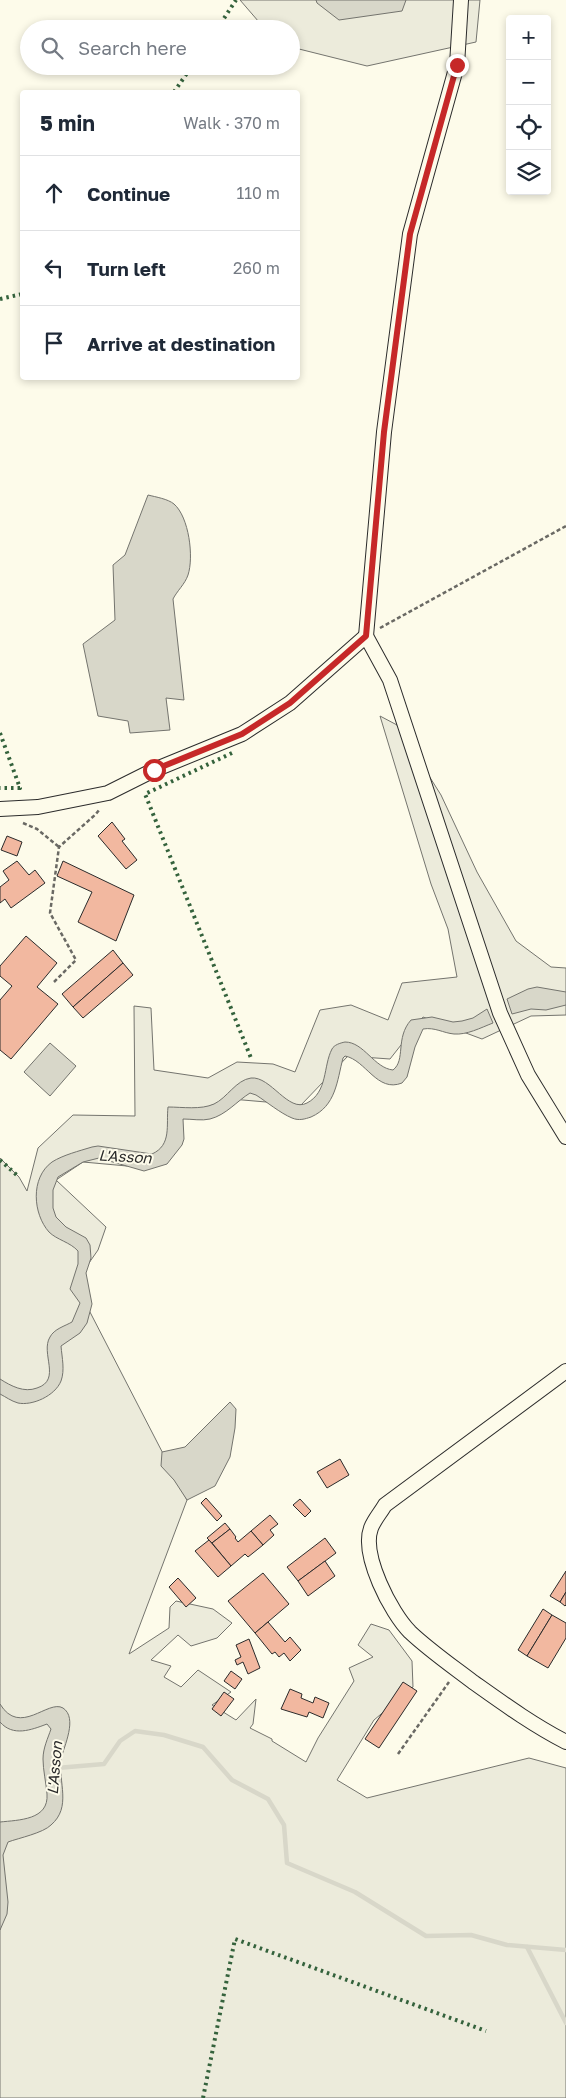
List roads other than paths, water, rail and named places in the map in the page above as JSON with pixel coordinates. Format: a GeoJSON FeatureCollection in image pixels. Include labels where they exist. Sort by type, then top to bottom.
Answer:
{"type":"FeatureCollection","features":[{"type":"Feature","properties":{"kind":"street"},"geometry":{"type":"LineString","coordinates":[[461,0],[457,65],[410,234],[384,432],[366,636],[390,680],[500,1013],[528,1075],[566,1138]]}},
{"type":"Feature","properties":{"kind":"street"},"geometry":{"type":"LineString","coordinates":[[0,809],[38,807],[108,793],[154,770],[242,734],[290,703],[366,636]]}},
{"type":"Feature","properties":{"kind":"street"},"geometry":{"type":"LineString","coordinates":[[566,1371],[385,1506],[371,1528],[369,1548],[372,1567],[392,1607],[409,1631],[457,1670],[530,1723],[566,1742]]}},
{"type":"Feature","properties":{"kind":"water"},"geometry":{"type":"Polygon","coordinates":[[[316,0],[406,0],[402,11],[339,20],[317,3],[316,0]]]}},
{"type":"Feature","properties":{"kind":"water"},"geometry":{"type":"Polygon","coordinates":[[[148,495],[165,499],[174,504],[187,527],[189,538],[190,567],[188,575],[173,599],[184,700],[166,698],[170,730],[130,733],[128,721],[98,716],[83,644],[115,620],[113,565],[125,555],[148,495]]]}},
{"type":"Feature","properties":{"kind":"water"},"geometry":{"type":"Polygon","coordinates":[[[537,987],[566,992],[566,1005],[546,1010],[531,1009],[512,1014],[507,999],[537,987]]]}},
{"type":"Feature","properties":{"kind":"water","name":"L'Asson"},"geometry":{"type":"Polygon","coordinates":[[[487,1009],[493,1023],[469,1032],[454,1034],[423,1029],[415,1047],[407,1077],[402,1083],[386,1084],[359,1063],[345,1056],[331,1100],[311,1117],[300,1120],[292,1118],[250,1093],[216,1117],[204,1120],[183,1119],[184,1139],[182,1145],[167,1164],[144,1171],[99,1158],[83,1162],[58,1177],[53,1190],[53,1208],[56,1217],[66,1227],[86,1238],[90,1245],[91,1258],[86,1273],[92,1304],[87,1323],[80,1333],[61,1346],[63,1373],[61,1381],[54,1391],[42,1399],[24,1404],[15,1402],[0,1394],[0,1379],[13,1386],[27,1390],[44,1384],[48,1379],[49,1373],[47,1351],[50,1337],[57,1330],[72,1322],[80,1303],[70,1289],[78,1264],[78,1251],[49,1232],[37,1206],[37,1186],[40,1177],[52,1162],[71,1153],[98,1146],[152,1154],[163,1145],[165,1140],[168,1107],[197,1108],[209,1106],[219,1101],[246,1079],[258,1079],[266,1082],[293,1103],[300,1105],[307,1103],[314,1098],[322,1086],[329,1056],[337,1044],[352,1043],[364,1050],[380,1065],[393,1070],[399,1060],[403,1034],[411,1020],[432,1017],[453,1022],[462,1021],[473,1018],[487,1009]]]}},
{"type":"Feature","properties":{"kind":"water"},"geometry":{"type":"Polygon","coordinates":[[[50,1043],[76,1066],[50,1096],[24,1072],[50,1043]]]}},
{"type":"Feature","properties":{"kind":"water"},"geometry":{"type":"Polygon","coordinates":[[[230,1402],[236,1409],[230,1457],[215,1486],[187,1500],[174,1480],[161,1466],[162,1452],[185,1447],[230,1402]]]}},
{"type":"Feature","properties":{"kind":"water","name":"L'Asson"},"geometry":{"type":"Polygon","coordinates":[[[0,1704],[8,1713],[16,1717],[33,1715],[50,1708],[63,1708],[67,1713],[70,1725],[61,1759],[63,1802],[57,1818],[47,1828],[8,1842],[3,1855],[8,1902],[7,1914],[0,1930],[0,1822],[31,1817],[43,1809],[47,1794],[43,1755],[51,1729],[47,1724],[22,1731],[5,1727],[0,1722],[0,1704]]]}},
{"type":"Feature","properties":{"kind":"waterway","name":"L'Asson"},"geometry":{"type":"LineString","coordinates":[[57,1768],[104,1764],[120,1741],[135,1731],[164,1735],[203,1747],[232,1780],[268,1799],[284,1825],[287,1863],[355,1892],[426,1936],[471,1935],[507,1945],[566,1950]]}},
{"type":"Feature","properties":{"kind":"waterway"},"geometry":{"type":"LineString","coordinates":[[527,1947],[566,2023]]}}]}
